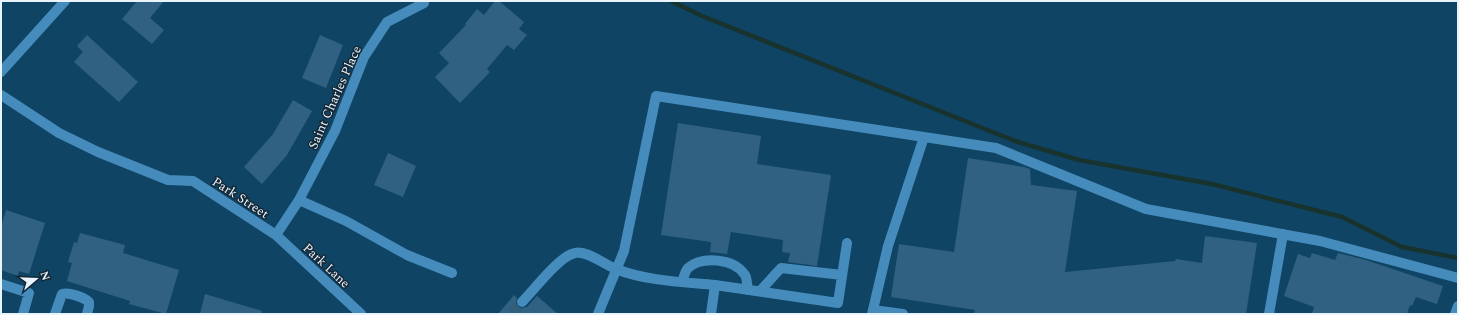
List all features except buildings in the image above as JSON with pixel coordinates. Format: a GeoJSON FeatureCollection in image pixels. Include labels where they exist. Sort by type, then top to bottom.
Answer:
{"type":"FeatureCollection","features":[{"type":"Feature","properties":{"kind":"street"},"geometry":{"type":"LineString","coordinates":[[1,72],[65,1]]}},
{"type":"Feature","properties":{"kind":"street","name":"Saint Charles Place"},"geometry":{"type":"LineString","coordinates":[[299,200],[335,131],[364,57],[387,22],[424,3]]}},
{"type":"Feature","properties":{"kind":"street","name":"Park Street"},"geometry":{"type":"LineString","coordinates":[[1,96],[59,133],[98,152],[168,180],[193,181],[276,235],[299,200]]}},
{"type":"Feature","properties":{"kind":"street"},"geometry":{"type":"LineString","coordinates":[[598,314],[624,251],[656,96],[996,148],[1146,209],[1320,241],[1458,278]]}},
{"type":"Feature","properties":{"kind":"street"},"geometry":{"type":"LineString","coordinates":[[903,314],[872,312],[888,246],[924,137]]}},
{"type":"Feature","properties":{"kind":"street"},"geometry":{"type":"LineString","coordinates":[[299,200],[346,221],[407,255],[452,273]]}},
{"type":"Feature","properties":{"kind":"street"},"geometry":{"type":"LineString","coordinates":[[1269,314],[1283,234]]}},
{"type":"Feature","properties":{"kind":"street","name":"Park Lane"},"geometry":{"type":"LineString","coordinates":[[276,235],[361,314]]}},
{"type":"Feature","properties":{"kind":"street"},"geometry":{"type":"LineString","coordinates":[[522,302],[561,259],[575,253],[584,253],[616,269],[637,276],[838,302],[847,243]]}},
{"type":"Feature","properties":{"kind":"street"},"geometry":{"type":"LineString","coordinates":[[682,282],[686,269],[697,262],[707,260],[734,265],[745,275],[748,290]]}},
{"type":"Feature","properties":{"kind":"street"},"geometry":{"type":"LineString","coordinates":[[760,291],[781,268],[842,275]]}},
{"type":"Feature","properties":{"kind":"street"},"geometry":{"type":"LineString","coordinates":[[1,284],[29,293],[23,314]]}},
{"type":"Feature","properties":{"kind":"street"},"geometry":{"type":"LineString","coordinates":[[711,314],[715,285]]}},
{"type":"Feature","properties":{"kind":"street"},"geometry":{"type":"LineString","coordinates":[[55,314],[60,297],[62,294],[66,293],[89,302],[87,314]]}},
{"type":"Feature","properties":{"kind":"street"},"geometry":{"type":"LineString","coordinates":[[1456,314],[1458,306]]}},
{"type":"Feature","properties":{"kind":"waterway"},"geometry":{"type":"LineString","coordinates":[[671,1],[702,16],[1015,141],[1079,160],[1212,184],[1342,217],[1402,247],[1458,258]]}},
{"type":"Feature","properties":{"kind":"tunnel"},"geometry":{"type":"LineString","coordinates":[[512,314],[522,302]]}}]}
